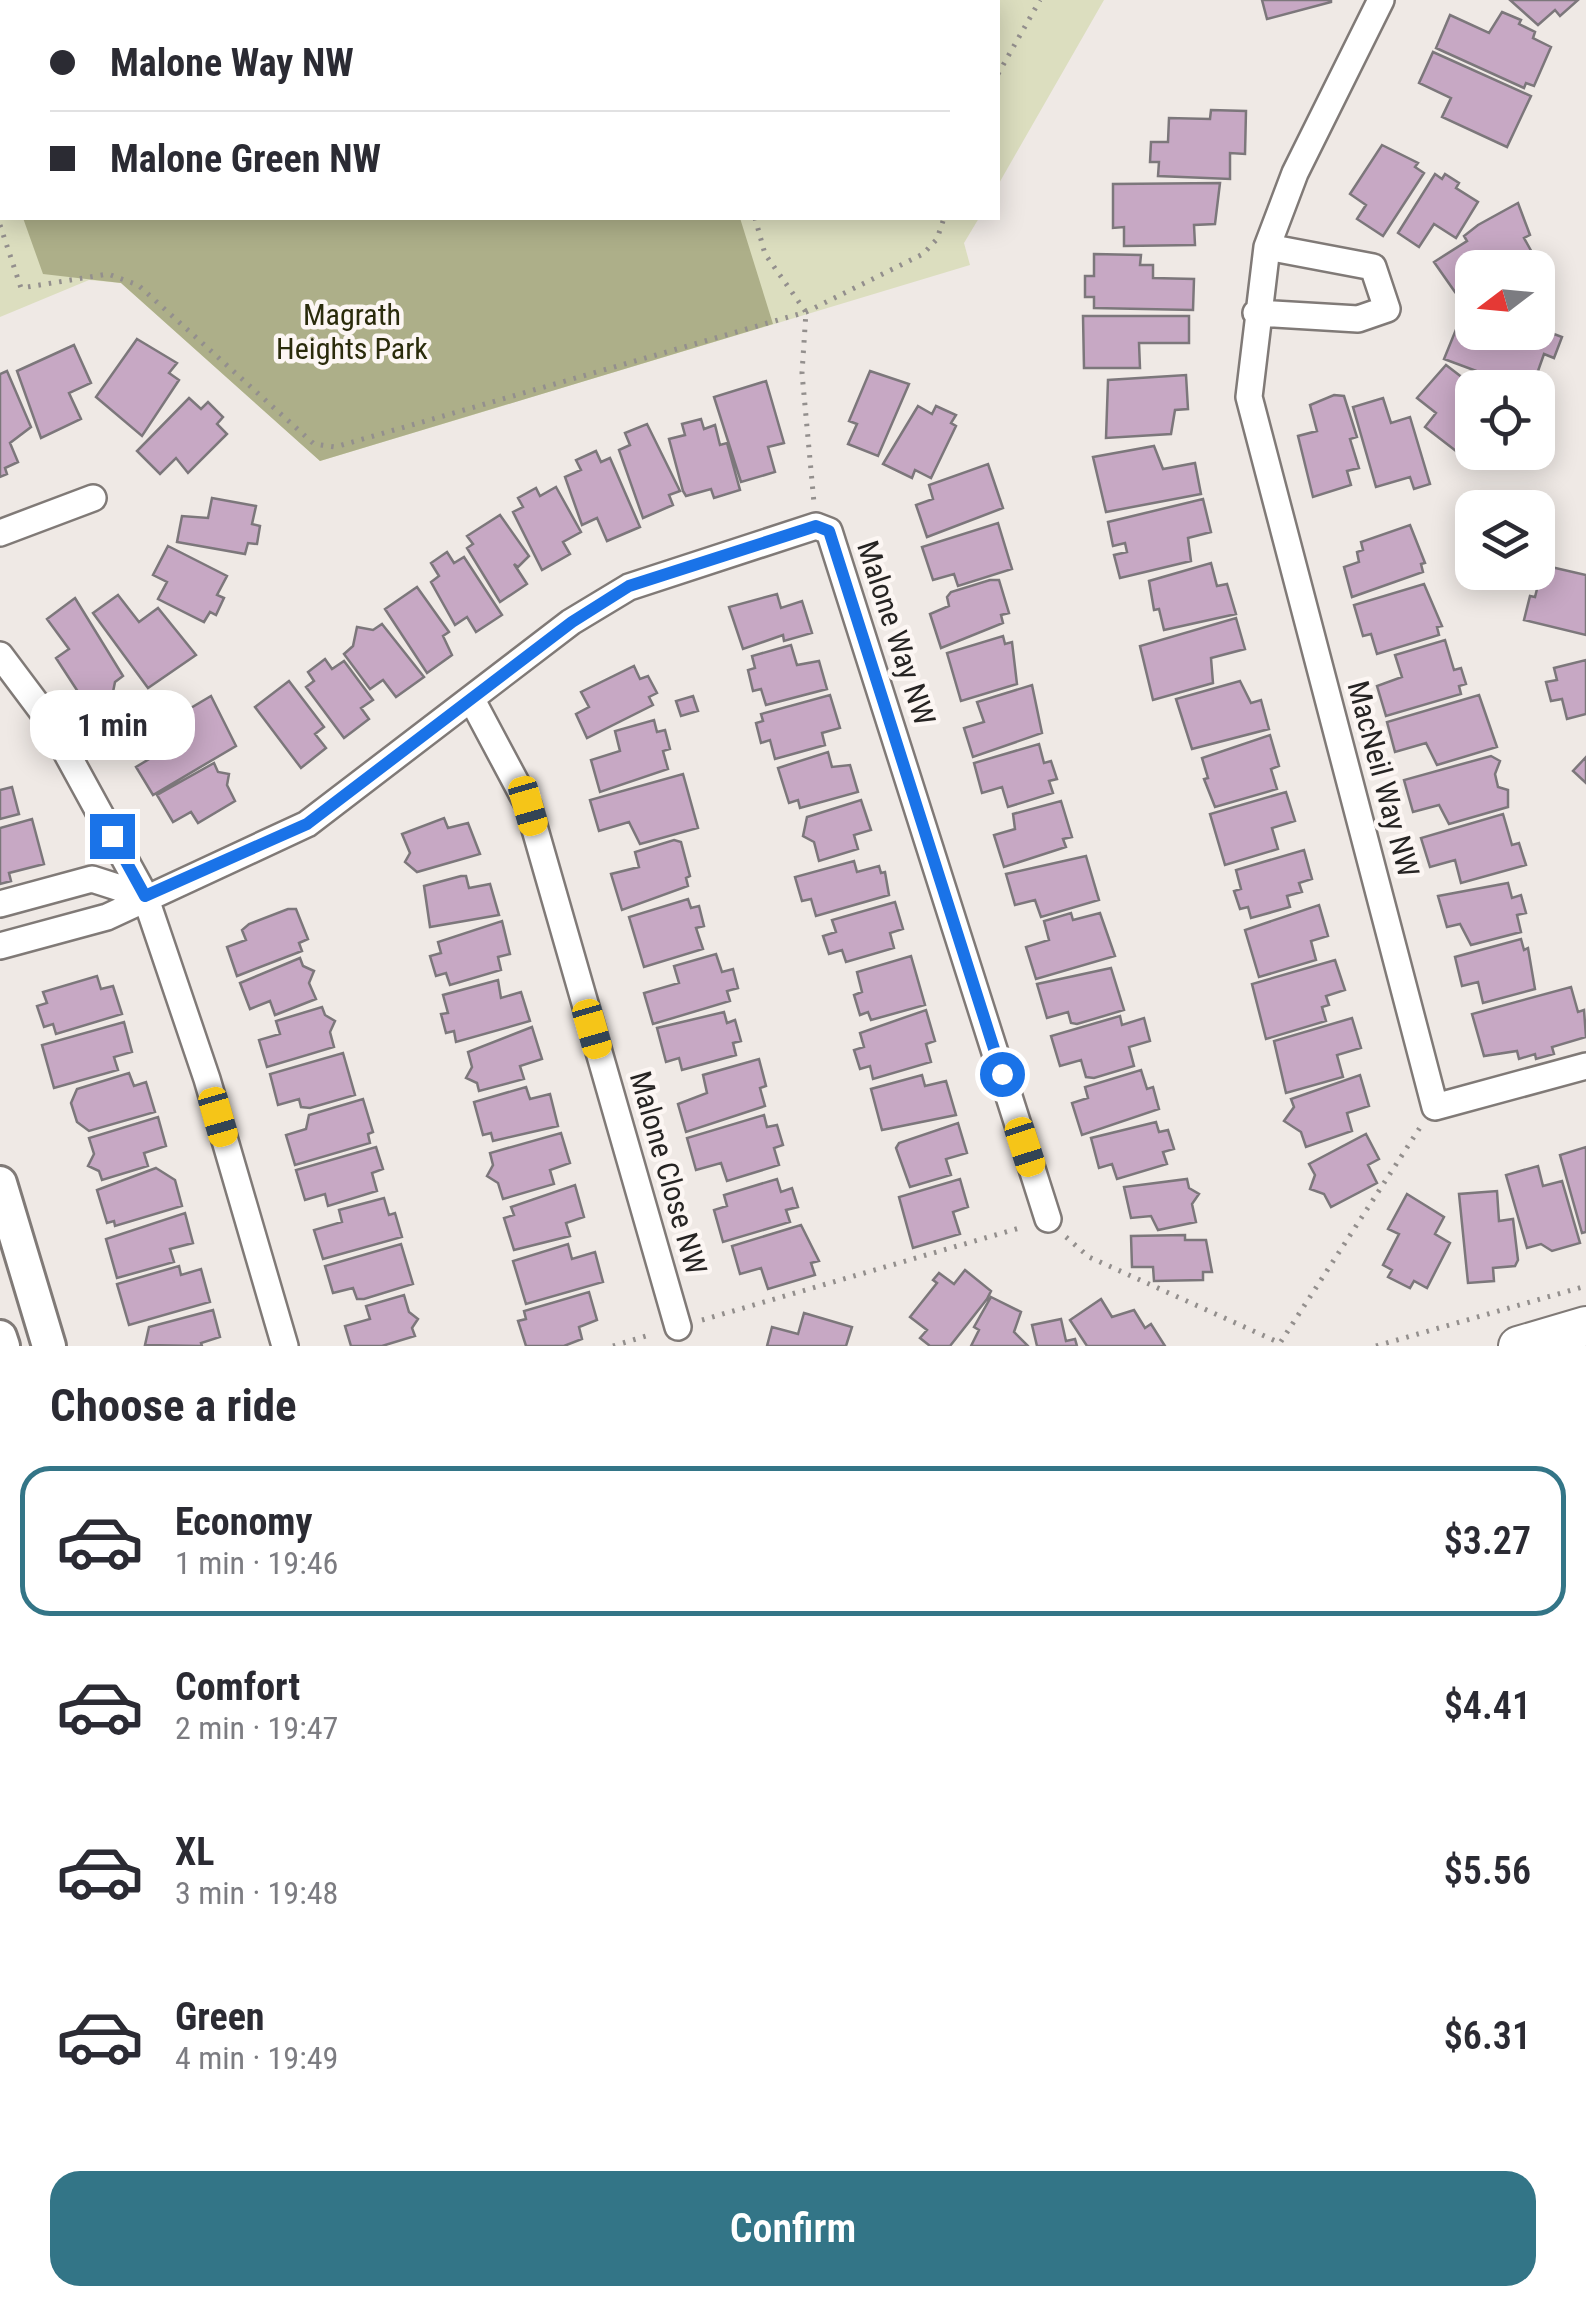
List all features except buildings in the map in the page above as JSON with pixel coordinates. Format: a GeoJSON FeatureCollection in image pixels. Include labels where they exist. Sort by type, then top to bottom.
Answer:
{"type":"FeatureCollection","features":[{"type":"Feature","properties":{"kind":"main road"},"geometry":{"type":"LineString","coordinates":[[1518,1346],[1586,1326]]}},
{"type":"Feature","properties":{"kind":"street","name":"MacNeil Way NW"},"geometry":{"type":"LineString","coordinates":[[1381,0],[1295,173],[1267,248],[1248,396],[1435,1107]]}},
{"type":"Feature","properties":{"kind":"street"},"geometry":{"type":"LineString","coordinates":[[1256,314],[1358,319],[1388,308],[1373,267],[1267,248]]}},
{"type":"Feature","properties":{"kind":"street"},"geometry":{"type":"LineString","coordinates":[[0,533],[92,498]]}},
{"type":"Feature","properties":{"kind":"street","name":"Malone Way NW"},"geometry":{"type":"LineString","coordinates":[[0,946],[107,917],[145,896],[307,824],[572,622],[629,586],[816,526],[829,531],[1048,1219]]}},
{"type":"Feature","properties":{"kind":"street"},"geometry":{"type":"LineString","coordinates":[[0,655],[48,719],[145,896],[208,1078],[284,1346]]}},
{"type":"Feature","properties":{"kind":"street","name":"Malone Close NW"},"geometry":{"type":"LineString","coordinates":[[472,700],[528,806],[678,1327]]}},
{"type":"Feature","properties":{"kind":"street"},"geometry":{"type":"LineString","coordinates":[[0,904],[92,879],[145,896]]}},
{"type":"Feature","properties":{"kind":"street"},"geometry":{"type":"LineString","coordinates":[[1435,1107],[1586,1066]]}},
{"type":"Feature","properties":{"kind":"street"},"geometry":{"type":"LineString","coordinates":[[0,1182],[50,1346]]}},
{"type":"Feature","properties":{"kind":"street"},"geometry":{"type":"LineString","coordinates":[[0,1337],[2,1346]]}},
{"type":"Feature","properties":{"kind":"path"},"geometry":{"type":"LineString","coordinates":[[1000,70],[1040,0]]}},
{"type":"Feature","properties":{"kind":"path"},"geometry":{"type":"LineString","coordinates":[[756,220],[765,254],[806,312],[802,374],[816,526]]}},
{"type":"Feature","properties":{"kind":"path"},"geometry":{"type":"LineString","coordinates":[[0,226],[21,288],[108,274],[138,284],[314,444],[335,447],[806,312],[923,254],[938,239],[943,220]]}},
{"type":"Feature","properties":{"kind":"path"},"geometry":{"type":"LineString","coordinates":[[613,1346],[1048,1219],[1089,1257],[1279,1344],[1435,1107]]}},
{"type":"Feature","properties":{"kind":"path"},"geometry":{"type":"LineString","coordinates":[[1376,1346],[1586,1286]]}},
{"type":"Feature","properties":{"kind":"green space","name":"Magrath Heights Park"},"geometry":{"type":"Polygon","coordinates":[[[1000,0],[1104,0],[1000,182],[1000,0]]]}},
{"type":"Feature","properties":{"kind":"green space","name":"Magrath Heights Park"},"geometry":{"type":"Polygon","coordinates":[[[0,220],[978,220],[964,243],[970,265],[320,461],[121,283],[89,280],[0,317],[0,220]]]}},
{"type":"Feature","properties":{"kind":"green space","name":"Magrath Heights Park"},"geometry":{"type":"Polygon","coordinates":[[[24,220],[741,220],[773,324],[320,461],[121,283],[43,274],[24,220]]]}},
{"type":"Feature","properties":{"kind":"route"},"geometry":{"type":"LineString","coordinates":[[112,836],[145,896],[307,824],[572,622],[629,586],[816,526],[829,531],[1002,1074]]}}]}
